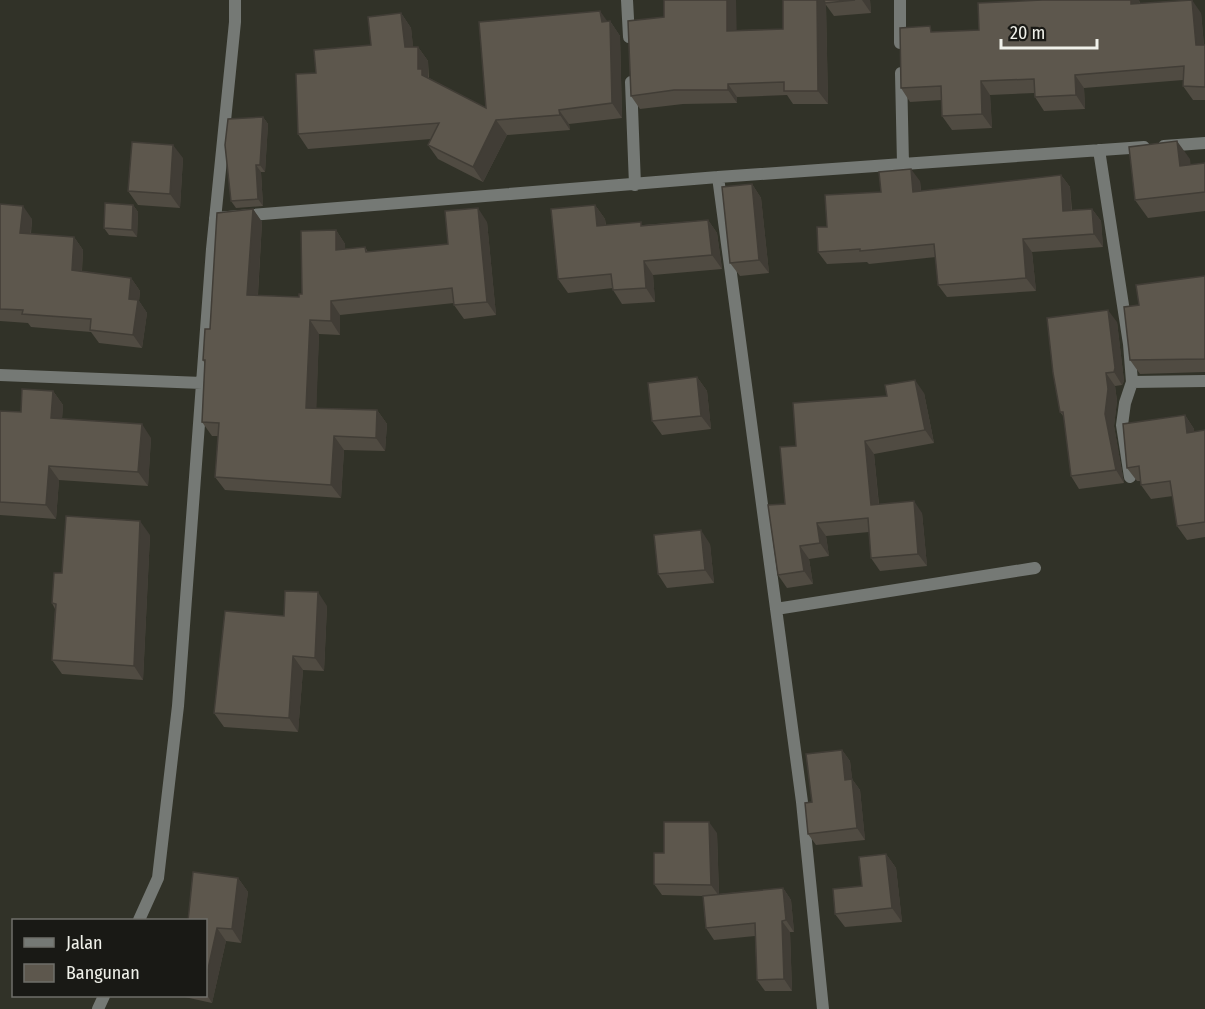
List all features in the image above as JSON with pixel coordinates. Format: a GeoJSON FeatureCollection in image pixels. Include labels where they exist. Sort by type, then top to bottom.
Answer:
{"type":"FeatureCollection","features":[{"type":"Feature","properties":{"kind":"street"},"geometry":{"type":"LineString","coordinates":[[139,919],[158,878],[178,706],[215,218],[235,22],[235,0]]}},
{"type":"Feature","properties":{"kind":"street"},"geometry":{"type":"LineString","coordinates":[[627,0],[629,46]]}},
{"type":"Feature","properties":{"kind":"street"},"geometry":{"type":"LineString","coordinates":[[900,0],[903,164]]}},
{"type":"Feature","properties":{"kind":"street"},"geometry":{"type":"LineString","coordinates":[[630,69],[635,185]]}},
{"type":"Feature","properties":{"kind":"street"},"geometry":{"type":"LineString","coordinates":[[215,218],[718,177],[1205,143]]}},
{"type":"Feature","properties":{"kind":"street"},"geometry":{"type":"LineString","coordinates":[[1099,150],[1129,344],[1132,382],[1125,403],[1122,425],[1130,477]]}},
{"type":"Feature","properties":{"kind":"street"},"geometry":{"type":"LineString","coordinates":[[718,177],[802,802],[823,1009]]}},
{"type":"Feature","properties":{"kind":"street"},"geometry":{"type":"LineString","coordinates":[[0,375],[202,383]]}},
{"type":"Feature","properties":{"kind":"street"},"geometry":{"type":"LineString","coordinates":[[1132,382],[1205,381]]}},
{"type":"Feature","properties":{"kind":"street"},"geometry":{"type":"LineString","coordinates":[[776,609],[1035,568]]}},
{"type":"Feature","properties":{"kind":"building"},"geometry":{"type":"Polygon","coordinates":[[[664,0],[727,0],[727,31],[783,29],[783,0],[817,0],[818,91],[784,91],[784,82],[728,84],[728,90],[674,90],[631,96],[628,21],[664,17],[664,0]]]}},
{"type":"Feature","properties":{"kind":"building"},"geometry":{"type":"Polygon","coordinates":[[[824,0],[855,0],[825,3],[824,0]]]}},
{"type":"Feature","properties":{"kind":"building"},"geometry":{"type":"Polygon","coordinates":[[[1131,0],[1131,4],[1192,0],[1196,45],[1205,45],[1205,87],[1183,86],[1184,66],[1075,75],[1076,95],[1035,97],[1034,79],[981,81],[982,114],[942,116],[941,86],[901,88],[900,28],[930,26],[931,32],[979,30],[978,3],[1131,0]]]}},
{"type":"Feature","properties":{"kind":"building"},"geometry":{"type":"Polygon","coordinates":[[[600,11],[602,22],[610,21],[612,103],[559,110],[560,115],[496,120],[473,167],[428,145],[439,123],[298,134],[296,74],[316,73],[314,50],[371,45],[368,17],[401,13],[405,47],[418,47],[418,69],[422,69],[422,75],[486,108],[479,22],[600,11]]]}},
{"type":"Feature","properties":{"kind":"building"},"geometry":{"type":"Polygon","coordinates":[[[263,117],[260,165],[256,165],[258,199],[231,201],[225,145],[228,119],[263,117]]]}},
{"type":"Feature","properties":{"kind":"building"},"geometry":{"type":"Polygon","coordinates":[[[1177,141],[1180,166],[1205,163],[1205,192],[1135,200],[1129,147],[1177,141]]]}},
{"type":"Feature","properties":{"kind":"building"},"geometry":{"type":"Polygon","coordinates":[[[132,142],[173,145],[170,194],[128,191],[132,142]]]}},
{"type":"Feature","properties":{"kind":"building"},"geometry":{"type":"Polygon","coordinates":[[[911,169],[913,192],[1061,175],[1063,211],[1092,209],[1094,234],[1023,239],[1026,278],[938,285],[934,244],[860,251],[860,249],[818,252],[817,227],[827,227],[825,195],[881,192],[879,172],[911,169]]]}},
{"type":"Feature","properties":{"kind":"building"},"geometry":{"type":"Polygon","coordinates":[[[752,184],[759,260],[730,263],[722,187],[752,184]]]}},
{"type":"Feature","properties":{"kind":"building"},"geometry":{"type":"Polygon","coordinates":[[[105,203],[133,205],[132,230],[104,228],[105,203]]]}},
{"type":"Feature","properties":{"kind":"building"},"geometry":{"type":"Polygon","coordinates":[[[0,204],[23,206],[20,233],[74,237],[72,270],[131,278],[129,299],[138,300],[133,335],[90,330],[91,319],[22,314],[23,310],[0,309],[0,204]]]}},
{"type":"Feature","properties":{"kind":"building"},"geometry":{"type":"Polygon","coordinates":[[[595,205],[597,226],[641,222],[641,226],[708,220],[712,255],[644,261],[646,288],[613,290],[611,274],[558,279],[551,209],[595,205]]]}},
{"type":"Feature","properties":{"kind":"building"},"geometry":{"type":"Polygon","coordinates":[[[478,208],[487,302],[454,305],[452,288],[331,301],[331,321],[310,320],[306,408],[377,410],[376,438],[334,436],[331,485],[215,477],[219,423],[202,422],[205,329],[210,329],[217,213],[253,209],[247,295],[299,297],[299,294],[302,294],[301,231],[336,230],[336,250],[365,247],[366,252],[448,244],[445,211],[478,208]]]}},
{"type":"Feature","properties":{"kind":"building"},"geometry":{"type":"Polygon","coordinates":[[[1205,276],[1205,359],[1130,360],[1124,307],[1139,305],[1136,285],[1205,276]]]}},
{"type":"Feature","properties":{"kind":"building"},"geometry":{"type":"Polygon","coordinates":[[[1108,310],[1115,368],[1114,372],[1106,373],[1108,389],[1105,414],[1116,470],[1071,476],[1063,412],[1060,412],[1053,373],[1047,318],[1108,310]]]}},
{"type":"Feature","properties":{"kind":"building"},"geometry":{"type":"Polygon","coordinates":[[[697,377],[701,416],[652,421],[648,383],[697,377]]]}},
{"type":"Feature","properties":{"kind":"building"},"geometry":{"type":"Polygon","coordinates":[[[915,380],[925,430],[865,441],[871,505],[914,501],[918,554],[871,558],[868,518],[817,523],[820,543],[800,546],[804,571],[778,575],[768,505],[785,504],[780,447],[796,446],[793,403],[887,396],[885,385],[915,380]]]}},
{"type":"Feature","properties":{"kind":"building"},"geometry":{"type":"Polygon","coordinates":[[[22,389],[53,391],[51,418],[142,424],[138,472],[49,466],[46,505],[0,502],[0,411],[21,412],[22,389]]]}},
{"type":"Feature","properties":{"kind":"building"},"geometry":{"type":"Polygon","coordinates":[[[1185,415],[1187,433],[1205,430],[1205,522],[1177,526],[1170,481],[1141,485],[1139,466],[1127,468],[1123,424],[1185,415]]]}},
{"type":"Feature","properties":{"kind":"building"},"geometry":{"type":"Polygon","coordinates":[[[66,516],[140,521],[134,666],[52,660],[56,604],[52,603],[54,573],[62,573],[66,516]]]}},
{"type":"Feature","properties":{"kind":"building"},"geometry":{"type":"Polygon","coordinates":[[[701,530],[705,570],[658,574],[654,535],[701,530]]]}},
{"type":"Feature","properties":{"kind":"building"},"geometry":{"type":"Polygon","coordinates":[[[285,591],[318,592],[315,658],[293,656],[289,718],[214,713],[225,611],[284,616],[285,591]]]}},
{"type":"Feature","properties":{"kind":"building"},"geometry":{"type":"Polygon","coordinates":[[[842,750],[845,780],[852,779],[857,828],[808,834],[805,803],[812,802],[806,754],[842,750]]]}},
{"type":"Feature","properties":{"kind":"building"},"geometry":{"type":"Polygon","coordinates":[[[664,822],[709,822],[711,885],[654,884],[654,853],[664,853],[664,822]]]}},
{"type":"Feature","properties":{"kind":"building"},"geometry":{"type":"Polygon","coordinates":[[[886,854],[892,908],[835,914],[833,889],[862,886],[859,857],[886,854]]]}},
{"type":"Feature","properties":{"kind":"building"},"geometry":{"type":"Polygon","coordinates":[[[193,872],[238,878],[232,929],[217,928],[207,973],[207,919],[188,919],[193,872]]]}},
{"type":"Feature","properties":{"kind":"building"},"geometry":{"type":"Polygon","coordinates":[[[783,888],[786,920],[782,921],[784,979],[757,980],[755,923],[706,928],[703,896],[783,888]]]}}]}
